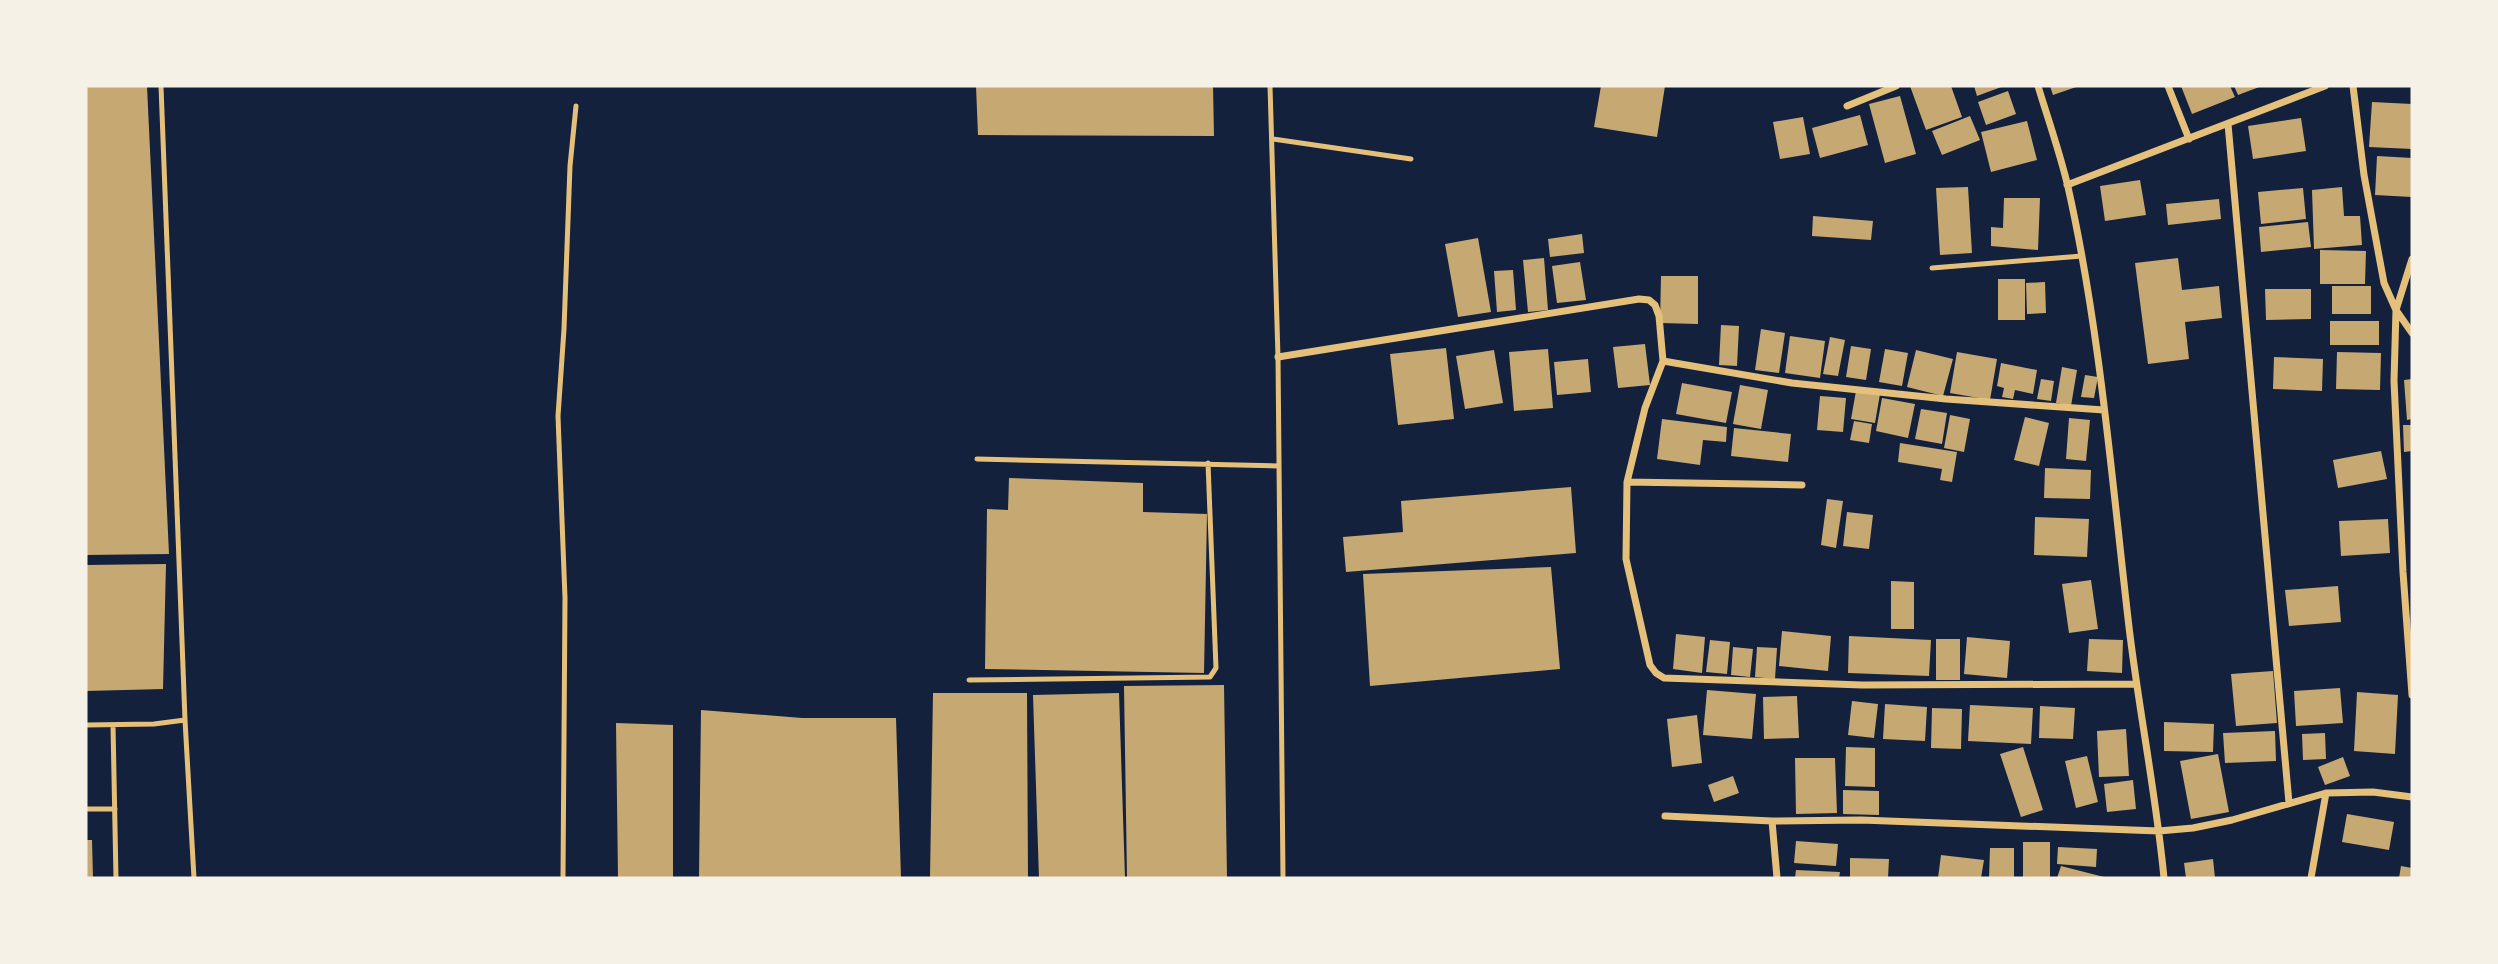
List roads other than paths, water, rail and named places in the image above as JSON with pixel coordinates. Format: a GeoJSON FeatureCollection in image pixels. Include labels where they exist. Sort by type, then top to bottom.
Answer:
{"type":"FeatureCollection","features":[{"type":"Feature","properties":{"kind":"street"},"geometry":{"type":"LineString","coordinates":[[1847,106],[1896,86]]}},
{"type":"Feature","properties":{"kind":"street"},"geometry":{"type":"LineString","coordinates":[[2038,86],[2067,185],[2081,256],[2104,410],[2136,684],[2164,878]]}},
{"type":"Feature","properties":{"kind":"street"},"geometry":{"type":"LineString","coordinates":[[2168,86],[2189,139]]}},
{"type":"Feature","properties":{"kind":"street"},"geometry":{"type":"LineString","coordinates":[[2299,86],[2302,95]]}},
{"type":"Feature","properties":{"kind":"street"},"geometry":{"type":"LineString","coordinates":[[2067,185],[2325,86]]}},
{"type":"Feature","properties":{"kind":"street"},"geometry":{"type":"LineString","coordinates":[[2353,86],[2364,174],[2384,282],[2396,310],[2412,333]]}},
{"type":"Feature","properties":{"kind":"street"},"geometry":{"type":"LineString","coordinates":[[2228,124],[2289,803]]}},
{"type":"Feature","properties":{"kind":"street"},"geometry":{"type":"LineString","coordinates":[[2412,259],[2396,310],[2394,381],[2412,695]]}},
{"type":"Feature","properties":{"kind":"street"},"geometry":{"type":"LineString","coordinates":[[1278,357],[1639,299],[1649,300],[1655,304],[1659,316],[1663,361],[1645,408],[1627,482],[1626,559],[1650,665],[1656,673],[1664,678],[1861,685],[2136,684]]}},
{"type":"Feature","properties":{"kind":"street"},"geometry":{"type":"LineString","coordinates":[[1663,361],[1792,383],[1946,399],[2104,410]]}},
{"type":"Feature","properties":{"kind":"street"},"geometry":{"type":"LineString","coordinates":[[1627,482],[1802,485]]}},
{"type":"Feature","properties":{"kind":"street"},"geometry":{"type":"LineString","coordinates":[[1665,816],[2159,831],[2210,824],[2326,793],[2373,792],[2412,797]]}},
{"type":"Feature","properties":{"kind":"street"},"geometry":{"type":"LineString","coordinates":[[2311,878],[2326,793]]}},
{"type":"Feature","properties":{"kind":"street"},"geometry":{"type":"LineString","coordinates":[[1772,821],[1777,878]]}},
{"type":"Feature","properties":{"kind":"lane"},"geometry":{"type":"LineString","coordinates":[[161,86],[185,720],[194,878]]}},
{"type":"Feature","properties":{"kind":"lane"},"geometry":{"type":"LineString","coordinates":[[1270,86],[1278,357],[1283,878]]}},
{"type":"Feature","properties":{"kind":"lane"},"geometry":{"type":"LineString","coordinates":[[563,878],[565,598],[558,416],[570,166],[576,106]]}},
{"type":"Feature","properties":{"kind":"lane"},"geometry":{"type":"LineString","coordinates":[[1273,139],[1411,159]]}},
{"type":"Feature","properties":{"kind":"lane"},"geometry":{"type":"LineString","coordinates":[[1932,268],[2081,256]]}},
{"type":"Feature","properties":{"kind":"lane"},"geometry":{"type":"LineString","coordinates":[[977,459],[1278,466]]}},
{"type":"Feature","properties":{"kind":"lane"},"geometry":{"type":"LineString","coordinates":[[969,680],[1210,677],[1216,668],[1208,463]]}},
{"type":"Feature","properties":{"kind":"lane"},"geometry":{"type":"LineString","coordinates":[[86,725],[154,724],[185,720]]}},
{"type":"Feature","properties":{"kind":"lane"},"geometry":{"type":"LineString","coordinates":[[113,725],[116,878]]}},
{"type":"Feature","properties":{"kind":"lane"},"geometry":{"type":"LineString","coordinates":[[86,809],[115,809]]}}]}
